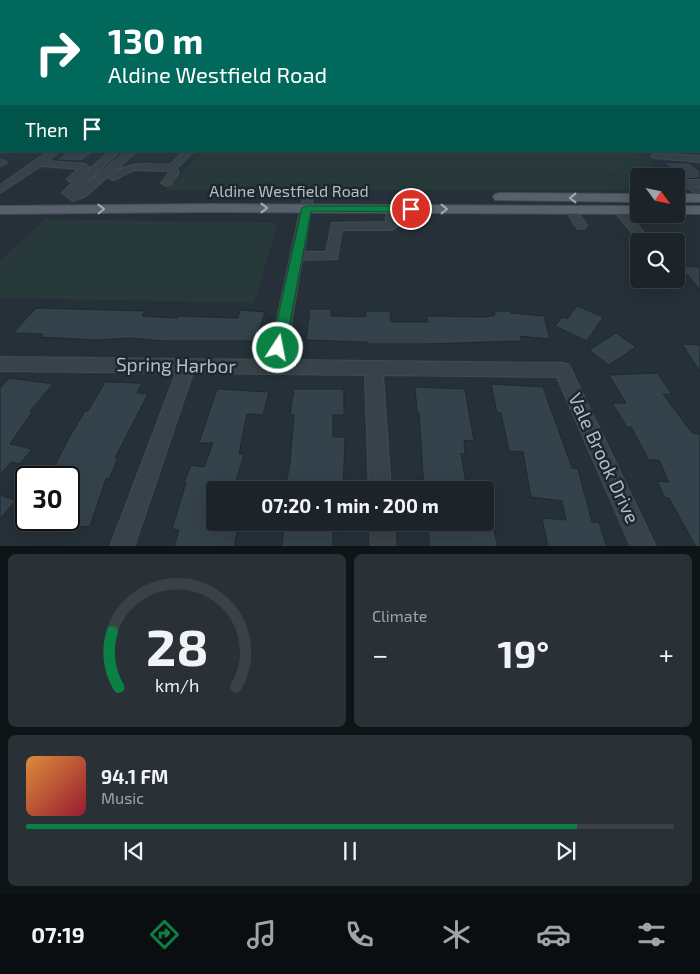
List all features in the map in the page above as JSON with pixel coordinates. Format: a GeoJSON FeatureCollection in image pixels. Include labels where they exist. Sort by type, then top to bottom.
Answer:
{"type":"FeatureCollection","features":[{"type":"Feature","properties":{"kind":"main road"},"geometry":{"type":"LineString","coordinates":[[685,197],[700,196]]}},
{"type":"Feature","properties":{"kind":"main road","name":"Aldine Westfield Road"},"geometry":{"type":"LineString","coordinates":[[0,198],[308,203],[391,209],[630,210]]}},
{"type":"Feature","properties":{"kind":"main road"},"geometry":{"type":"LineString","coordinates":[[59,210],[73,198]]}},
{"type":"Feature","properties":{"kind":"main road"},"geometry":{"type":"LineString","coordinates":[[608,198],[619,210]]}},
{"type":"Feature","properties":{"kind":"main road","name":"Aldine Westfield Road"},"geometry":{"type":"LineString","coordinates":[[0,210],[630,198]]}},
{"type":"Feature","properties":{"kind":"main road"},"geometry":{"type":"LineString","coordinates":[[685,210],[700,210]]}},
{"type":"Feature","properties":{"kind":"street"},"geometry":{"type":"LineString","coordinates":[[0,190],[20,174],[40,163],[54,152]]}},
{"type":"Feature","properties":{"kind":"street"},"geometry":{"type":"LineString","coordinates":[[115,152],[67,193],[73,198],[82,194],[132,152]]}},
{"type":"Feature","properties":{"kind":"street"},"geometry":{"type":"LineString","coordinates":[[111,180],[121,170],[131,167],[172,168],[189,152]]}},
{"type":"Feature","properties":{"kind":"street"},"geometry":{"type":"LineString","coordinates":[[656,156],[700,159]]}},
{"type":"Feature","properties":{"kind":"street"},"geometry":{"type":"LineString","coordinates":[[40,163],[82,166],[84,168],[72,179]]}},
{"type":"Feature","properties":{"kind":"street"},"geometry":{"type":"LineString","coordinates":[[166,183],[174,173],[172,168]]}},
{"type":"Feature","properties":{"kind":"street"},"geometry":{"type":"LineString","coordinates":[[685,183],[700,183]]}},
{"type":"Feature","properties":{"kind":"street"},"geometry":{"type":"LineString","coordinates":[[685,186],[700,196]]}},
{"type":"Feature","properties":{"kind":"street"},"geometry":{"type":"LineString","coordinates":[[275,366],[308,203]]}},
{"type":"Feature","properties":{"kind":"street"},"geometry":{"type":"LineString","coordinates":[[297,256],[332,256],[336,226],[392,226],[391,209]]}},
{"type":"Feature","properties":{"kind":"street"},"geometry":{"type":"LineString","coordinates":[[571,210],[581,225]]}},
{"type":"Feature","properties":{"kind":"street"},"geometry":{"type":"LineString","coordinates":[[619,210],[639,233]]}},
{"type":"Feature","properties":{"kind":"street","name":"Spring Harbor"},"geometry":{"type":"LineString","coordinates":[[0,364],[563,370]]}},
{"type":"Feature","properties":{"kind":"street"},"geometry":{"type":"LineString","coordinates":[[122,546],[187,366]]}},
{"type":"Feature","properties":{"kind":"street"},"geometry":{"type":"LineString","coordinates":[[374,368],[380,481]]}},
{"type":"Feature","properties":{"kind":"street","name":"Vale Brook Drive"},"geometry":{"type":"LineString","coordinates":[[563,370],[644,546]]}},
{"type":"Feature","properties":{"kind":"street"},"geometry":{"type":"LineString","coordinates":[[382,531],[383,546]]}},
{"type":"Feature","properties":{"kind":"shaded area"},"geometry":{"type":"Polygon","coordinates":[[[202,152],[635,152],[654,168],[630,168],[630,190],[166,190],[202,152]]]}},
{"type":"Feature","properties":{"kind":"shaded area"},"geometry":{"type":"Polygon","coordinates":[[[45,219],[278,223],[254,303],[0,298],[0,261],[45,219]]]}},
{"type":"Feature","properties":{"kind":"building"},"geometry":{"type":"Polygon","coordinates":[[[67,152],[94,152],[82,161],[56,160],[67,152]]]}},
{"type":"Feature","properties":{"kind":"building"},"geometry":{"type":"Polygon","coordinates":[[[663,162],[689,163],[700,171],[700,178],[685,179],[685,168],[670,168],[663,162]]]}},
{"type":"Feature","properties":{"kind":"building"},"geometry":{"type":"Polygon","coordinates":[[[685,266],[700,267],[700,290],[685,272],[685,266]]]}},
{"type":"Feature","properties":{"kind":"building"},"geometry":{"type":"Polygon","coordinates":[[[577,306],[603,317],[587,341],[555,326],[562,317],[567,319],[577,306]]]}},
{"type":"Feature","properties":{"kind":"building"},"geometry":{"type":"Polygon","coordinates":[[[36,308],[145,311],[142,316],[177,318],[178,316],[238,318],[240,310],[265,312],[256,341],[163,341],[130,338],[97,340],[40,337],[43,334],[13,333],[36,308]]]}},
{"type":"Feature","properties":{"kind":"building"},"geometry":{"type":"Polygon","coordinates":[[[310,309],[331,309],[331,316],[366,317],[366,311],[390,311],[391,322],[428,322],[427,316],[487,317],[495,315],[494,311],[510,311],[511,313],[544,316],[550,339],[520,336],[522,341],[425,344],[367,344],[367,342],[306,340],[310,309]]]}},
{"type":"Feature","properties":{"kind":"building"},"geometry":{"type":"Polygon","coordinates":[[[616,333],[636,347],[609,365],[589,350],[616,333]]]}},
{"type":"Feature","properties":{"kind":"building"},"geometry":{"type":"Polygon","coordinates":[[[682,344],[700,345],[700,372],[682,344]]]}},
{"type":"Feature","properties":{"kind":"building"},"geometry":{"type":"Polygon","coordinates":[[[657,373],[672,394],[663,394],[692,433],[700,434],[700,546],[695,546],[669,498],[665,498],[657,481],[669,482],[659,460],[649,460],[631,427],[627,427],[612,403],[626,403],[609,375],[657,373]]]}},
{"type":"Feature","properties":{"kind":"building"},"geometry":{"type":"Polygon","coordinates":[[[9,378],[53,384],[30,411],[33,411],[10,444],[32,449],[20,464],[11,462],[0,475],[0,388],[9,378]]]}},
{"type":"Feature","properties":{"kind":"building"},"geometry":{"type":"Polygon","coordinates":[[[105,382],[142,383],[137,393],[148,394],[115,458],[118,458],[109,479],[106,479],[90,526],[80,527],[80,466],[55,466],[85,411],[88,411],[105,382]]]}},
{"type":"Feature","properties":{"kind":"building"},"geometry":{"type":"Polygon","coordinates":[[[491,384],[543,387],[572,468],[578,469],[592,522],[599,523],[607,546],[548,546],[542,518],[566,520],[562,501],[531,497],[523,452],[509,451],[501,413],[497,413],[491,384]]]}},
{"type":"Feature","properties":{"kind":"building"},"geometry":{"type":"Polygon","coordinates":[[[415,387],[465,389],[474,441],[464,440],[465,454],[461,453],[466,481],[423,481],[419,412],[417,412],[415,387]]]}},
{"type":"Feature","properties":{"kind":"building"},"geometry":{"type":"Polygon","coordinates":[[[217,389],[269,392],[263,415],[247,414],[239,454],[244,454],[236,481],[206,481],[206,531],[237,531],[234,546],[174,546],[179,530],[172,529],[186,483],[184,483],[191,465],[204,467],[213,443],[199,443],[217,389]]]}},
{"type":"Feature","properties":{"kind":"building"},"geometry":{"type":"Polygon","coordinates":[[[294,389],[344,389],[344,415],[333,415],[333,437],[345,437],[343,481],[287,481],[294,415],[290,415],[294,389]]]}},
{"type":"Feature","properties":{"kind":"building"},"geometry":{"type":"Polygon","coordinates":[[[0,495],[15,500],[15,501],[0,519],[0,495]]]}},
{"type":"Feature","properties":{"kind":"building"},"geometry":{"type":"Polygon","coordinates":[[[494,530],[498,546],[430,546],[428,531],[494,530]]]}},
{"type":"Feature","properties":{"kind":"building"},"geometry":{"type":"Polygon","coordinates":[[[283,531],[342,531],[333,532],[333,546],[282,546],[283,531]]]}},
{"type":"Feature","properties":{"kind":"route"},"geometry":{"type":"LineString","coordinates":[[278,348],[307,208],[411,209]]}}]}
